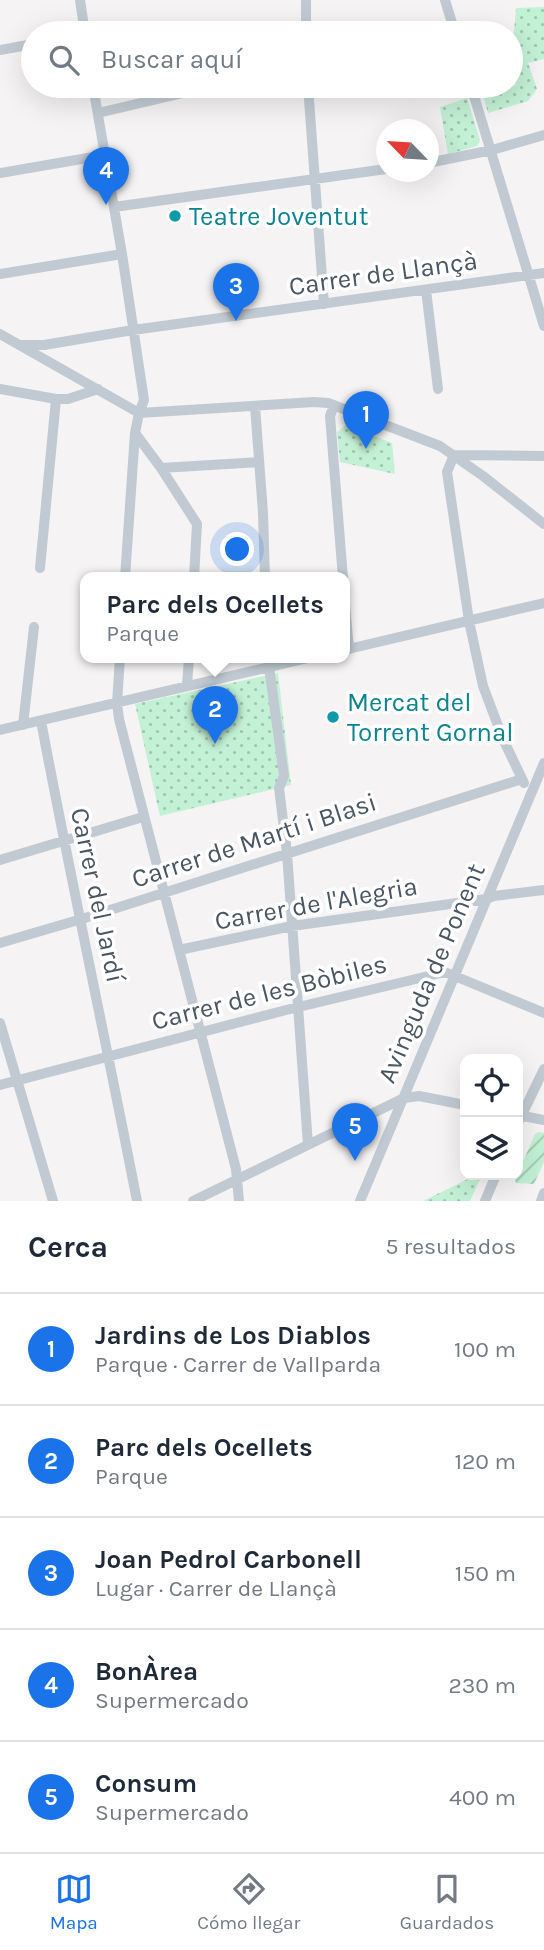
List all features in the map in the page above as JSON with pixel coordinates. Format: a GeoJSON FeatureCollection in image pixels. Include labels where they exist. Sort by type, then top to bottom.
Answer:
{"type":"FeatureCollection","features":[{"type":"Feature","properties":{"kind":"street"},"geometry":{"type":"LineString","coordinates":[[80,0],[83,21]]}},
{"type":"Feature","properties":{"kind":"street"},"geometry":{"type":"LineString","coordinates":[[306,0],[306,21]]}},
{"type":"Feature","properties":{"kind":"street"},"geometry":{"type":"LineString","coordinates":[[445,0],[451,21]]}},
{"type":"Feature","properties":{"kind":"street"},"geometry":{"type":"LineString","coordinates":[[0,50],[21,46]]}},
{"type":"Feature","properties":{"kind":"street"},"geometry":{"type":"LineString","coordinates":[[95,98],[144,400],[135,433],[125,572]]}},
{"type":"Feature","properties":{"kind":"street"},"geometry":{"type":"LineString","coordinates":[[98,113],[162,98]]}},
{"type":"Feature","properties":{"kind":"street"},"geometry":{"type":"LineString","coordinates":[[309,98],[324,304]]}},
{"type":"Feature","properties":{"kind":"street"},"geometry":{"type":"LineString","coordinates":[[475,98],[544,326]]}},
{"type":"Feature","properties":{"kind":"street"},"geometry":{"type":"LineString","coordinates":[[439,161],[544,135]]}},
{"type":"Feature","properties":{"kind":"street"},"geometry":{"type":"LineString","coordinates":[[0,173],[105,155]]}},
{"type":"Feature","properties":{"kind":"street"},"geometry":{"type":"LineString","coordinates":[[114,207],[376,171]]}},
{"type":"Feature","properties":{"kind":"street"},"geometry":{"type":"LineString","coordinates":[[0,274],[122,254]]}},
{"type":"Feature","properties":{"kind":"street","name":"Carrer de Llançà"},"geometry":{"type":"LineString","coordinates":[[20,345],[44,345],[133,330],[544,273]]}},
{"type":"Feature","properties":{"kind":"street"},"geometry":{"type":"LineString","coordinates":[[426,290],[439,389]]}},
{"type":"Feature","properties":{"kind":"street"},"geometry":{"type":"LineString","coordinates":[[0,334],[139,413],[314,402],[334,405],[430,441],[454,455],[544,524]]}},
{"type":"Feature","properties":{"kind":"street"},"geometry":{"type":"LineString","coordinates":[[0,389],[57,400],[98,389]]}},
{"type":"Feature","properties":{"kind":"street"},"geometry":{"type":"LineString","coordinates":[[40,568],[57,400]]}},
{"type":"Feature","properties":{"kind":"street"},"geometry":{"type":"LineString","coordinates":[[334,405],[330,416],[343,572]]}},
{"type":"Feature","properties":{"kind":"street"},"geometry":{"type":"LineString","coordinates":[[255,406],[265,572]]}},
{"type":"Feature","properties":{"kind":"street"},"geometry":{"type":"LineString","coordinates":[[135,433],[197,524],[194,572]]}},
{"type":"Feature","properties":{"kind":"street"},"geometry":{"type":"LineString","coordinates":[[454,455],[544,456]]}},
{"type":"Feature","properties":{"kind":"street"},"geometry":{"type":"LineString","coordinates":[[454,455],[448,466],[447,478],[474,650],[488,704],[529,796]]}},
{"type":"Feature","properties":{"kind":"street"},"geometry":{"type":"LineString","coordinates":[[161,468],[259,462]]}},
{"type":"Feature","properties":{"kind":"street"},"geometry":{"type":"LineString","coordinates":[[350,649],[544,603]]}},
{"type":"Feature","properties":{"kind":"street"},"geometry":{"type":"LineString","coordinates":[[23,725],[34,627]]}},
{"type":"Feature","properties":{"kind":"street"},"geometry":{"type":"LineString","coordinates":[[120,663],[117,703],[119,719],[238,1179],[239,1201]]}},
{"type":"Feature","properties":{"kind":"street"},"geometry":{"type":"LineString","coordinates":[[187,685],[189,663]]}},
{"type":"Feature","properties":{"kind":"street"},"geometry":{"type":"LineString","coordinates":[[0,730],[272,664],[284,776],[279,789],[287,853],[308,1145]]}},
{"type":"Feature","properties":{"kind":"street","name":"Carrer del Jardí"},"geometry":{"type":"LineString","coordinates":[[41,721],[137,1201]]}},
{"type":"Feature","properties":{"kind":"street","name":"Avinguda de Ponent"},"geometry":{"type":"LineString","coordinates":[[360,1201],[544,763]]}},
{"type":"Feature","properties":{"kind":"street","name":"Carrer de Martí i Blasi"},"geometry":{"type":"LineString","coordinates":[[0,943],[522,779]]}},
{"type":"Feature","properties":{"kind":"street"},"geometry":{"type":"LineString","coordinates":[[0,860],[143,817]]}},
{"type":"Feature","properties":{"kind":"street","name":"Carrer de l'Alegria"},"geometry":{"type":"LineString","coordinates":[[179,950],[292,926],[544,890]]}},
{"type":"Feature","properties":{"kind":"street","name":"Carrer de les Bòbiles"},"geometry":{"type":"LineString","coordinates":[[0,1085],[299,1006],[441,973],[454,975],[544,1013]]}},
{"type":"Feature","properties":{"kind":"street"},"geometry":{"type":"LineString","coordinates":[[0,1023],[53,1201]]}},
{"type":"Feature","properties":{"kind":"street"},"geometry":{"type":"LineString","coordinates":[[520,1117],[544,1069]]}},
{"type":"Feature","properties":{"kind":"street"},"geometry":{"type":"LineString","coordinates":[[193,1201],[404,1098],[419,1096],[460,1104]]}},
{"type":"Feature","properties":{"kind":"street"},"geometry":{"type":"LineString","coordinates":[[523,1118],[544,1120]]}},
{"type":"Feature","properties":{"kind":"street"},"geometry":{"type":"LineString","coordinates":[[485,1201],[494,1180]]}},
{"type":"Feature","properties":{"kind":"street"},"geometry":{"type":"LineString","coordinates":[[541,1201],[544,1193]]}},
{"type":"Feature","properties":{"kind":"green space"},"geometry":{"type":"Polygon","coordinates":[[[544,7],[544,59],[528,63],[537,89],[528,101],[488,113],[484,98],[523,98],[523,21],[515,21],[516,8],[544,7]]]}},
{"type":"Feature","properties":{"kind":"green space"},"geometry":{"type":"Polygon","coordinates":[[[467,98],[480,140],[477,146],[448,154],[440,107],[467,98]]]}},
{"type":"Feature","properties":{"kind":"green space"},"geometry":{"type":"Polygon","coordinates":[[[346,425],[392,443],[395,474],[340,462],[337,432],[346,425]]]}},
{"type":"Feature","properties":{"kind":"green space"},"geometry":{"type":"Polygon","coordinates":[[[278,673],[291,785],[160,816],[135,704],[278,673]]]}},
{"type":"Feature","properties":{"kind":"green space"},"geometry":{"type":"Polygon","coordinates":[[[544,1133],[544,1162],[534,1184],[516,1183],[515,1180],[523,1180],[523,1162],[535,1134],[544,1133]]]}},
{"type":"Feature","properties":{"kind":"green space"},"geometry":{"type":"Polygon","coordinates":[[[466,1180],[480,1180],[470,1201],[423,1201],[466,1180]]]}},
{"type":"Feature","properties":{"kind":"place","name":"BonÀrea"},"geometry":{"type":"Point","coordinates":[106,205]}},
{"type":"Feature","properties":{"kind":"place","name":"Teatre Joventut"},"geometry":{"type":"Point","coordinates":[175,216]}},
{"type":"Feature","properties":{"kind":"place","name":"Joan Pedrol Carbonell"},"geometry":{"type":"Point","coordinates":[236,321]}},
{"type":"Feature","properties":{"kind":"place","name":"Jardins de Los Diablos"},"geometry":{"type":"Point","coordinates":[366,449]}},
{"type":"Feature","properties":{"kind":"place","name":"Mercat del Torrent Gornal"},"geometry":{"type":"Point","coordinates":[333,717]}},
{"type":"Feature","properties":{"kind":"place","name":"Parc dels Ocellets"},"geometry":{"type":"Point","coordinates":[215,744]}},
{"type":"Feature","properties":{"kind":"place","name":"Consum"},"geometry":{"type":"Point","coordinates":[355,1161]}}]}
